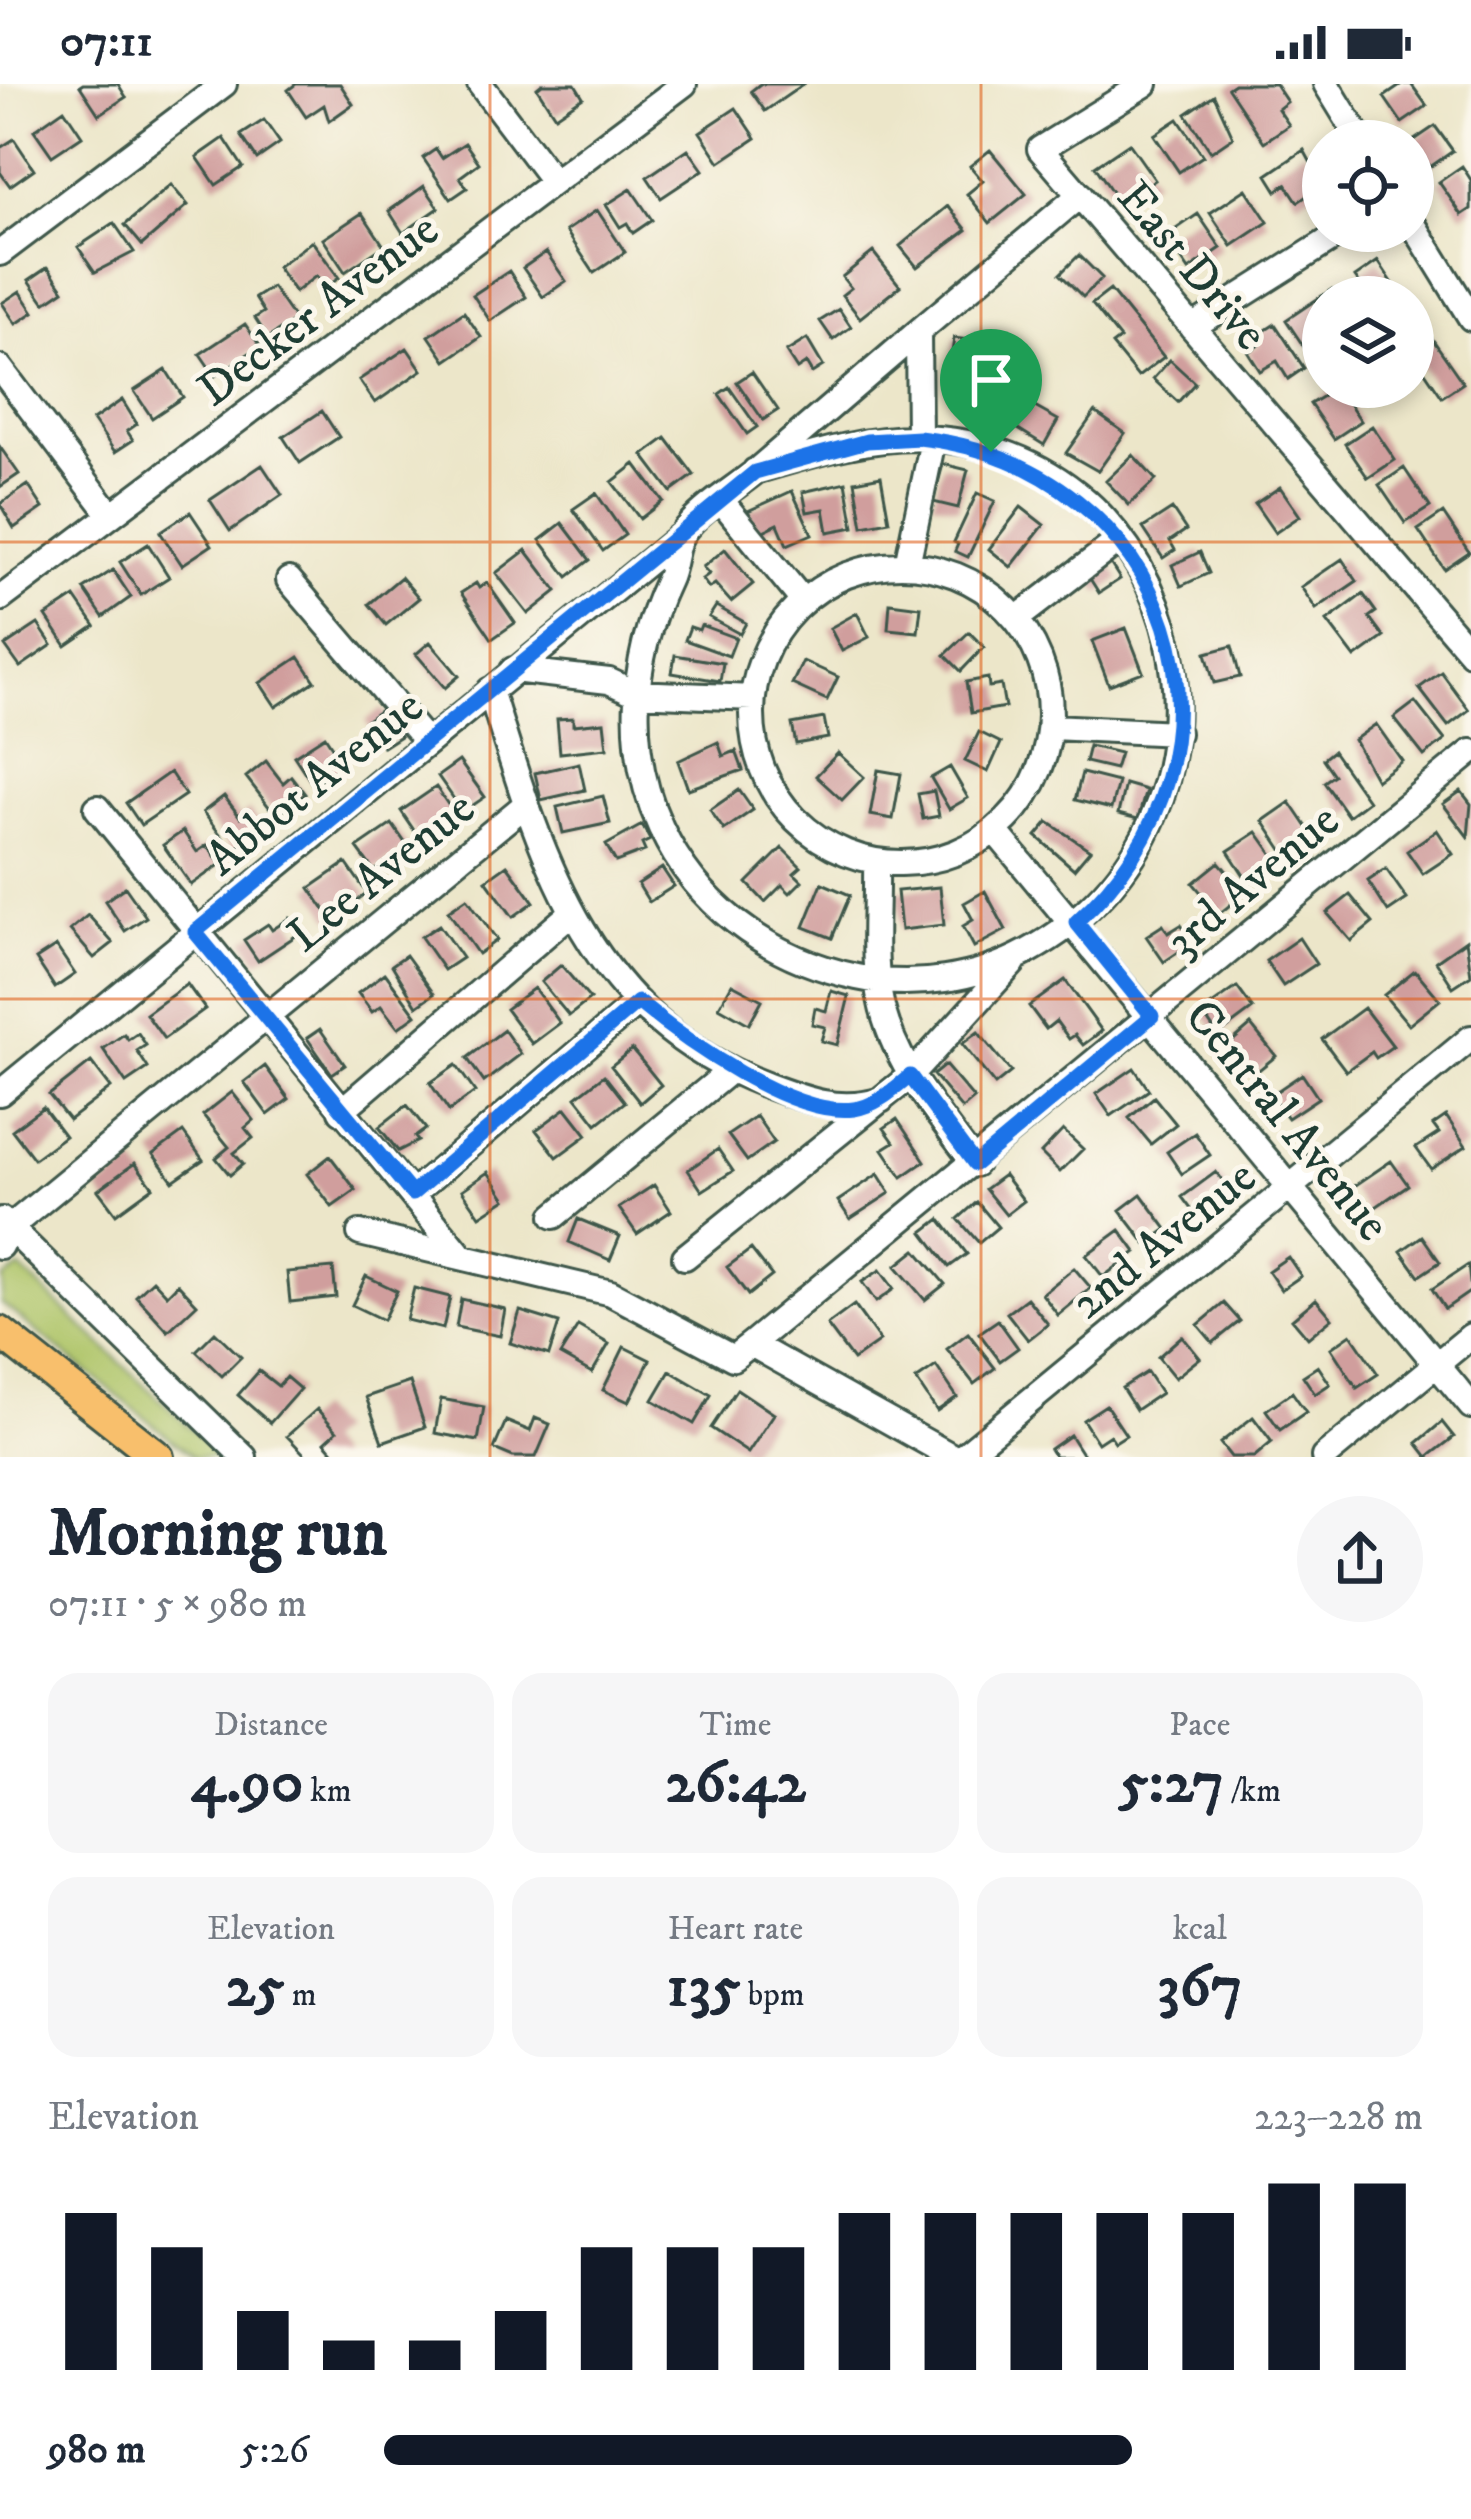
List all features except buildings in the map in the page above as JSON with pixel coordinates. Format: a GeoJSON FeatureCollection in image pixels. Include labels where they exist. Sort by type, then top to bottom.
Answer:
{"type":"FeatureCollection","features":[{"type":"Feature","properties":{"kind":"main road"},"geometry":{"type":"LineString","coordinates":[[0,1332],[158,1457]]}},
{"type":"Feature","properties":{"kind":"street"},"geometry":{"type":"LineString","coordinates":[[0,253],[224,84]]}},
{"type":"Feature","properties":{"kind":"street"},"geometry":{"type":"LineString","coordinates":[[480,84],[554,182]]}},
{"type":"Feature","properties":{"kind":"street","name":"Decker Avenue"},"geometry":{"type":"LineString","coordinates":[[0,599],[684,84]]}},
{"type":"Feature","properties":{"kind":"street","name":"East Drive"},"geometry":{"type":"LineString","coordinates":[[1145,84],[1040,149],[1471,652]]}},
{"type":"Feature","properties":{"kind":"street"},"geometry":{"type":"LineString","coordinates":[[1326,84],[1348,120]]}},
{"type":"Feature","properties":{"kind":"street"},"geometry":{"type":"LineString","coordinates":[[755,472],[1080,195]]}},
{"type":"Feature","properties":{"kind":"street"},"geometry":{"type":"LineString","coordinates":[[1192,327],[1311,252]]}},
{"type":"Feature","properties":{"kind":"street"},"geometry":{"type":"LineString","coordinates":[[1430,252],[1471,317]]}},
{"type":"Feature","properties":{"kind":"street"},"geometry":{"type":"LineString","coordinates":[[907,565],[926,439],[918,332]]}},
{"type":"Feature","properties":{"kind":"street"},"geometry":{"type":"LineString","coordinates":[[0,368],[111,515]]}},
{"type":"Feature","properties":{"kind":"street"},"geometry":{"type":"LineString","coordinates":[[681,535],[641,651],[635,693],[642,777],[662,830],[692,878],[731,918],[778,950],[830,971],[878,981],[940,979],[1018,957],[1076,922],[1138,852],[1164,795],[1177,734],[1175,667],[1168,634],[1142,573],[1086,505],[1041,474],[991,452],[926,439],[867,441],[755,472]]}},
{"type":"Feature","properties":{"kind":"street","name":"Abbot Avenue"},"geometry":{"type":"LineString","coordinates":[[0,1093],[755,472]]}},
{"type":"Feature","properties":{"kind":"street"},"geometry":{"type":"LineString","coordinates":[[720,499],[803,602]]}},
{"type":"Feature","properties":{"kind":"street"},"geometry":{"type":"LineString","coordinates":[[1016,619],[1118,541]]}},
{"type":"Feature","properties":{"kind":"street"},"geometry":{"type":"LineString","coordinates":[[907,565],[975,585],[1016,619],[1047,678],[1051,727],[1039,774],[995,831],[939,859],[876,862],[823,842],[782,804],[757,754],[753,698],[764,655],[803,602],[850,574],[907,565]]}},
{"type":"Feature","properties":{"kind":"street"},"geometry":{"type":"LineString","coordinates":[[289,580],[427,742]]}},
{"type":"Feature","properties":{"kind":"street"},"geometry":{"type":"LineString","coordinates":[[513,670],[609,681],[635,693],[753,698]]}},
{"type":"Feature","properties":{"kind":"street"},"geometry":{"type":"LineString","coordinates":[[490,690],[525,805],[570,914],[593,952],[638,1002],[731,1070],[838,1108],[880,1100]]}},
{"type":"Feature","properties":{"kind":"street"},"geometry":{"type":"LineString","coordinates":[[1051,727],[1177,734]]}},
{"type":"Feature","properties":{"kind":"street","name":"3rd Avenue"},"geometry":{"type":"LineString","coordinates":[[751,1344],[1471,752]]}},
{"type":"Feature","properties":{"kind":"street","name":"Lee Avenue"},"geometry":{"type":"LineString","coordinates":[[3,1230],[525,805]]}},
{"type":"Feature","properties":{"kind":"street"},"geometry":{"type":"LineString","coordinates":[[97,808],[458,1252]]}},
{"type":"Feature","properties":{"kind":"street","name":"Central Avenue"},"geometry":{"type":"LineString","coordinates":[[995,831],[1076,922],[1471,1406]]}},
{"type":"Feature","properties":{"kind":"street"},"geometry":{"type":"LineString","coordinates":[[876,862],[878,981],[910,1076],[975,1164]]}},
{"type":"Feature","properties":{"kind":"street"},"geometry":{"type":"LineString","coordinates":[[340,1111],[570,914]]}},
{"type":"Feature","properties":{"kind":"street"},"geometry":{"type":"LineString","coordinates":[[685,1257],[910,1076],[1018,957]]}},
{"type":"Feature","properties":{"kind":"street"},"geometry":{"type":"LineString","coordinates":[[412,1194],[638,1002]]}},
{"type":"Feature","properties":{"kind":"street","name":"2nd Avenue"},"geometry":{"type":"LineString","coordinates":[[962,1457],[1471,1038]]}},
{"type":"Feature","properties":{"kind":"street"},"geometry":{"type":"LineString","coordinates":[[554,1216],[731,1070]]}},
{"type":"Feature","properties":{"kind":"street"},"geometry":{"type":"LineString","coordinates":[[3,1230],[244,1457]]}},
{"type":"Feature","properties":{"kind":"street"},"geometry":{"type":"LineString","coordinates":[[360,1233],[458,1252],[611,1293],[733,1358],[751,1344],[952,1457]]}},
{"type":"Feature","properties":{"kind":"street"},"geometry":{"type":"LineString","coordinates":[[1324,1457],[1471,1336]]}},
{"type":"Feature","properties":{"kind":"green space"},"geometry":{"type":"Polygon","coordinates":[[[20,1268],[221,1457],[194,1457],[1,1303],[3,1279],[20,1268]]]}},
{"type":"Feature","properties":{"kind":"route"},"geometry":{"type":"LineString","coordinates":[[919,438],[991,452],[1064,488],[1106,524],[1142,573],[1168,634],[1178,700],[1177,734],[1164,795],[1138,852],[1076,922],[1152,1016],[975,1164],[910,1076],[880,1100],[853,1109],[838,1108],[741,1075],[711,1059],[638,1002],[412,1194],[195,932],[755,472],[867,441],[919,438]]}}]}
